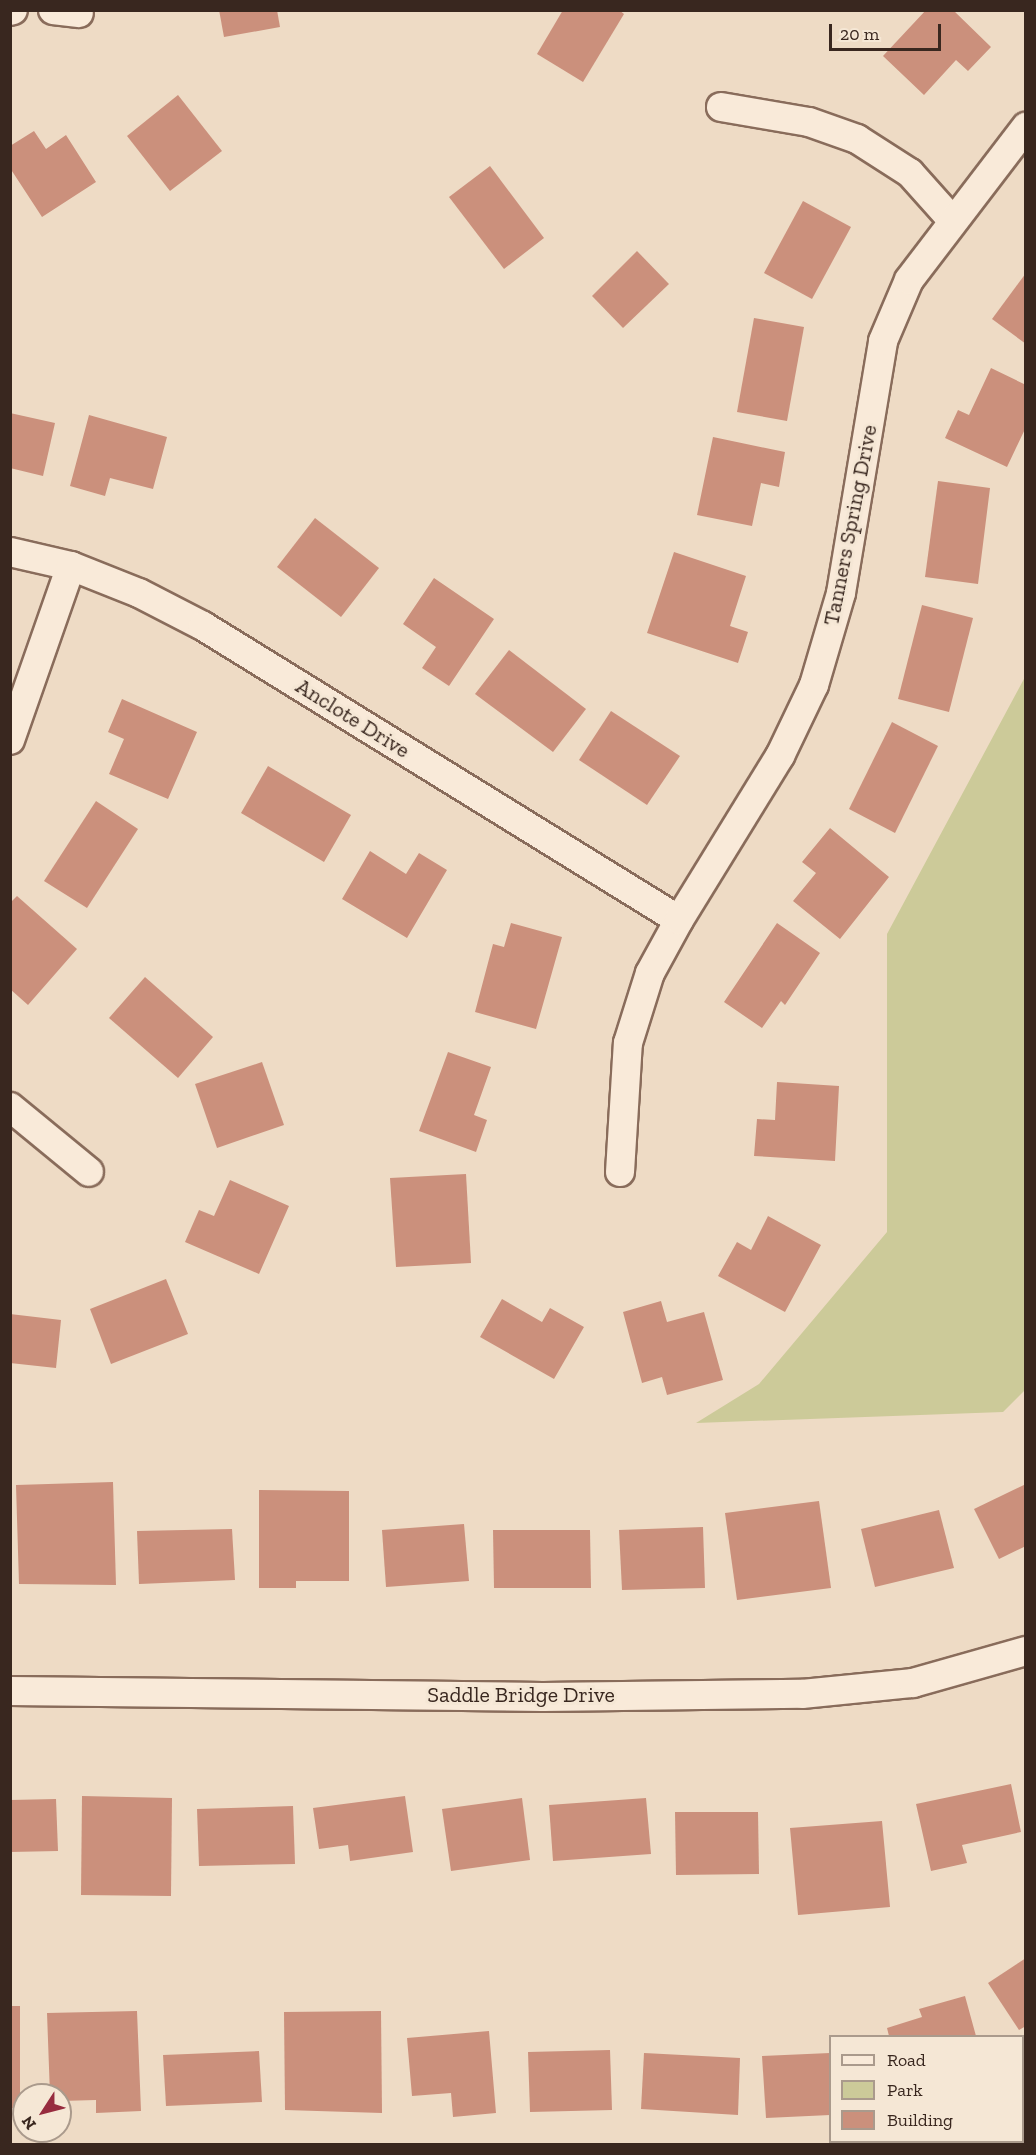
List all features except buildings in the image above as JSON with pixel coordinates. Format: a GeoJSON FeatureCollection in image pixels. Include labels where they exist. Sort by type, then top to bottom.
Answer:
{"type":"FeatureCollection","features":[{"type":"Feature","properties":{"kind":"street"},"geometry":{"type":"LineString","coordinates":[[721,107],[809,122],[857,139],[910,174],[952,220]]}},
{"type":"Feature","properties":{"kind":"street","name":"Tanners Spring Drive"},"geometry":{"type":"LineString","coordinates":[[620,1172],[628,1043],[650,974],[679,920],[780,756],[814,685],[841,593],[883,341],[909,280],[952,220],[1026,127]]}},
{"type":"Feature","properties":{"kind":"street","name":"Anclote Drive"},"geometry":{"type":"LineString","coordinates":[[10,552],[71,566],[139,593],[203,626],[679,920]]}},
{"type":"Feature","properties":{"kind":"street"},"geometry":{"type":"LineString","coordinates":[[10,740],[71,566]]}},
{"type":"Feature","properties":{"kind":"street"},"geometry":{"type":"LineString","coordinates":[[10,1107],[88,1173]]}},
{"type":"Feature","properties":{"kind":"street","name":"Saddle Bridge Drive"},"geometry":{"type":"LineString","coordinates":[[10,1691],[543,1697],[802,1694],[913,1683],[1026,1651]]}},
{"type":"Feature","properties":{"kind":"green space"},"geometry":{"type":"Polygon","coordinates":[[[1025,677],[1025,1390],[1003,1412],[696,1423],[759,1384],[887,1232],[887,934],[1025,677]]]}}]}
